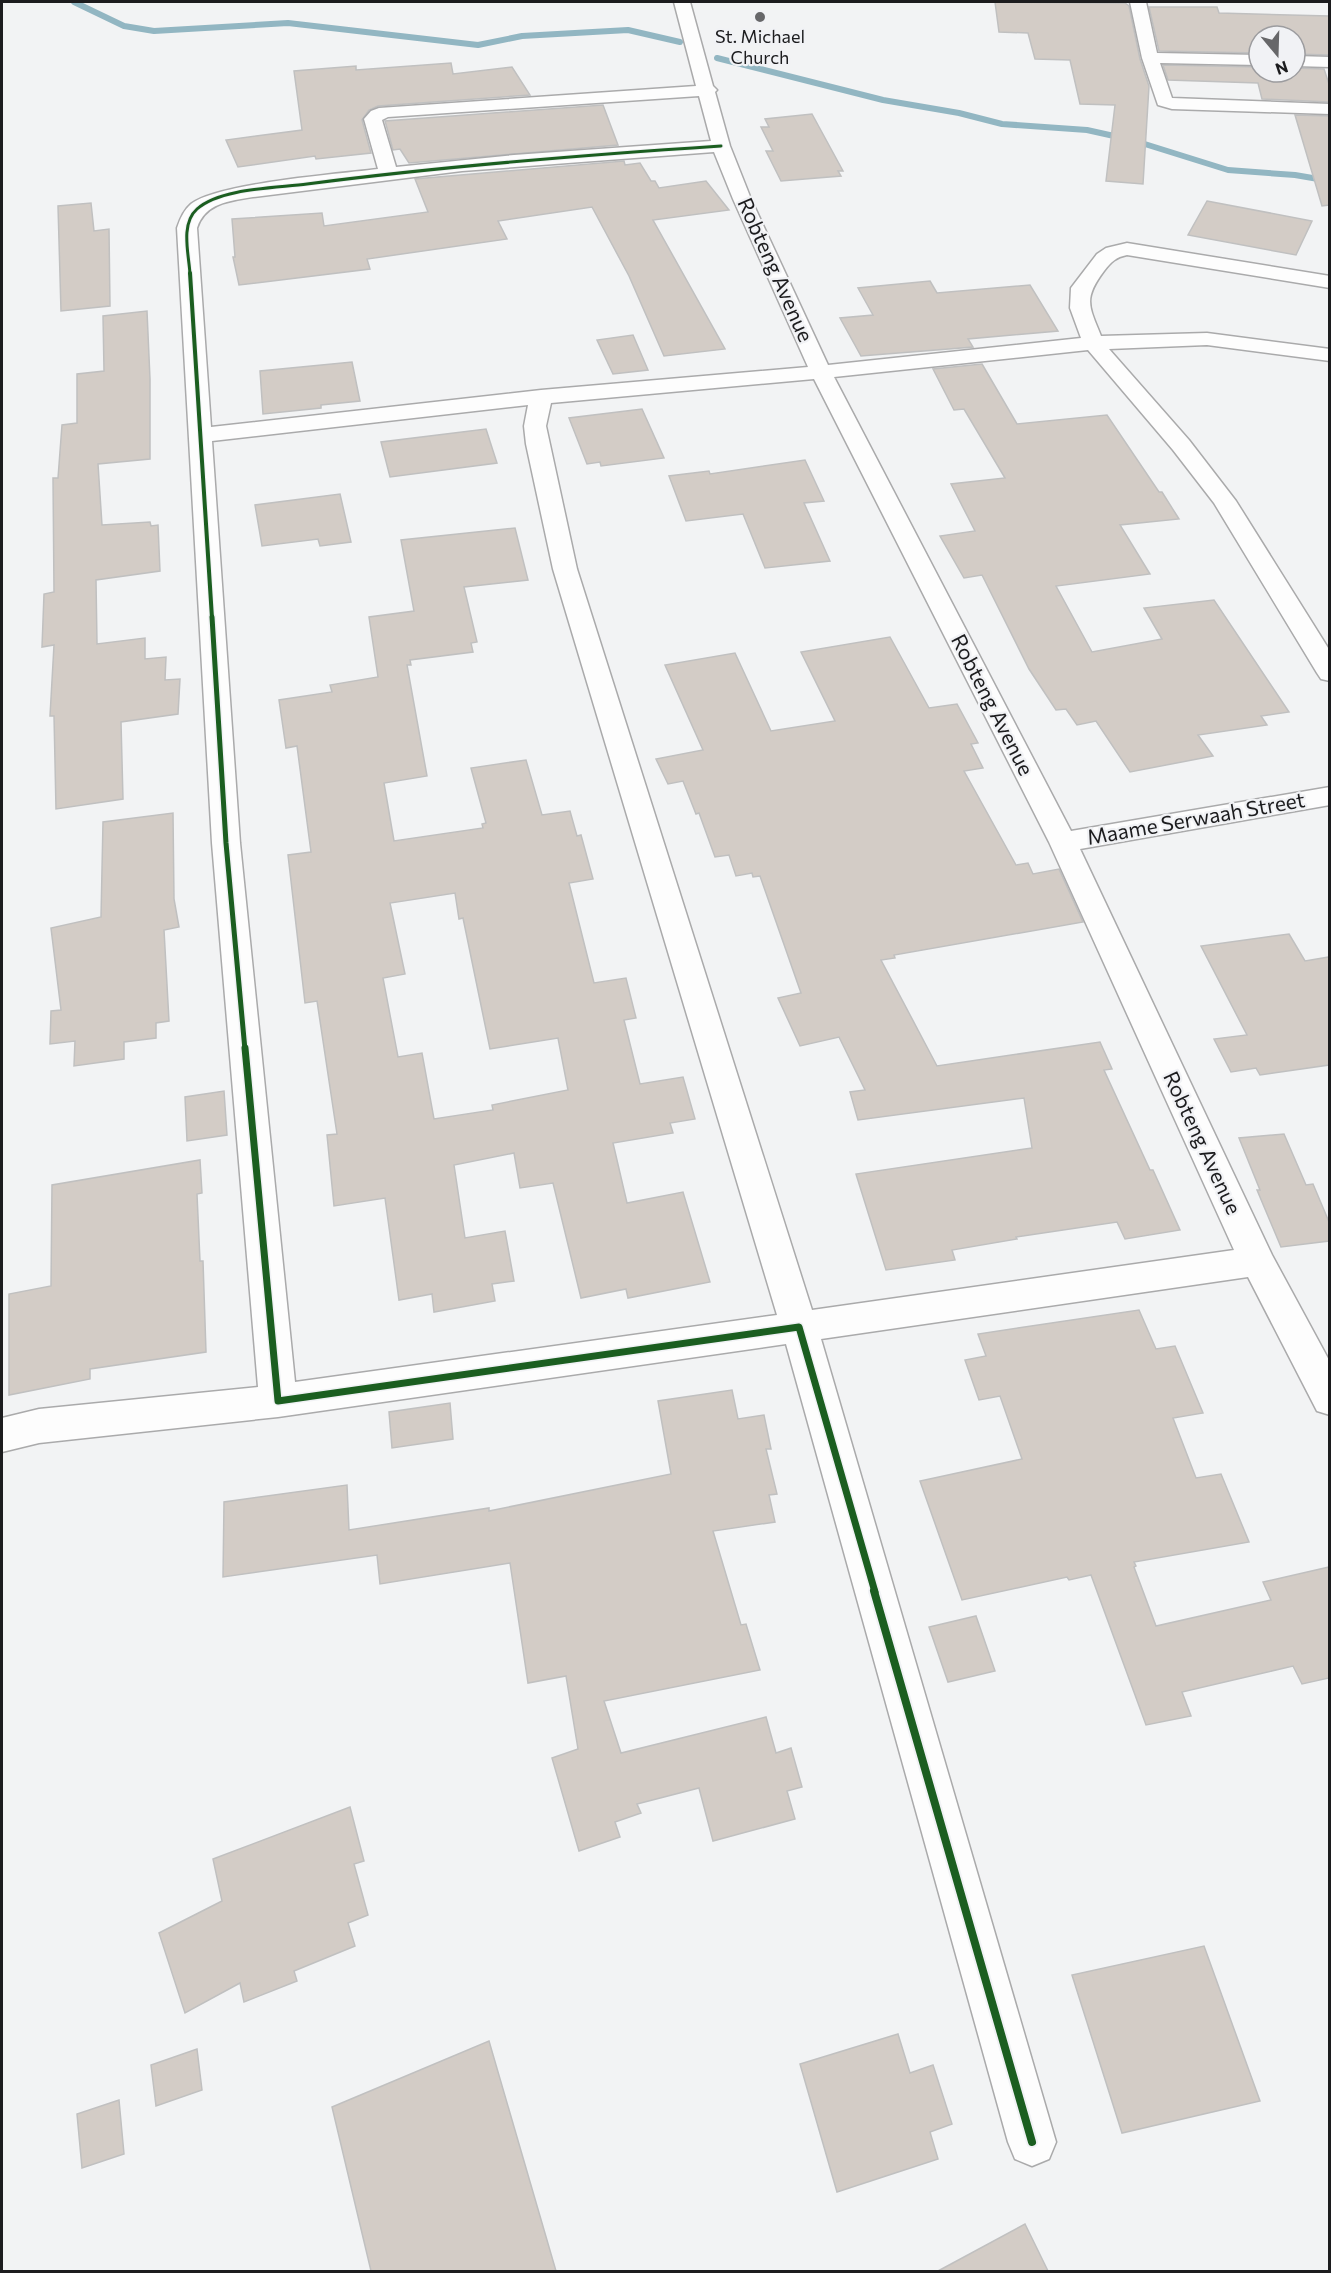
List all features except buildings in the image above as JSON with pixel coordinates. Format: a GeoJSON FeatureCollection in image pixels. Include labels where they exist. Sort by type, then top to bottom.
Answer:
{"type":"FeatureCollection","features":[{"type":"Feature","properties":{"kind":"street","name":"Robteng Avenue"},"geometry":{"type":"LineString","coordinates":[[682,2],[708,90],[721,146],[742,199],[822,372],[1063,842],[1257,1261],[1329,1399]]}},
{"type":"Feature","properties":{"kind":"street"},"geometry":{"type":"LineString","coordinates":[[1138,2],[1150,58],[1164,101],[1172,104],[1329,109]]}},
{"type":"Feature","properties":{"kind":"street"},"geometry":{"type":"LineString","coordinates":[[1150,58],[1247,60]]}},
{"type":"Feature","properties":{"kind":"street"},"geometry":{"type":"LineString","coordinates":[[1307,61],[1329,62]]}},
{"type":"Feature","properties":{"kind":"street"},"geometry":{"type":"LineString","coordinates":[[388,173],[374,119],[376,115],[385,112],[708,90]]}},
{"type":"Feature","properties":{"kind":"street"},"geometry":{"type":"LineString","coordinates":[[278,1401],[226,843],[187,228],[193,212],[202,205],[241,194],[388,173],[560,156],[721,146]]}},
{"type":"Feature","properties":{"kind":"street"},"geometry":{"type":"LineString","coordinates":[[1329,282],[1127,249],[1113,252],[1104,258],[1082,288],[1079,298],[1080,308],[1093,343],[1181,445],[1224,501],[1329,674]]}},
{"type":"Feature","properties":{"kind":"street"},"geometry":{"type":"LineString","coordinates":[[201,435],[541,397],[822,372],[1093,343],[1207,339],[1329,355]]}},
{"type":"Feature","properties":{"kind":"street"},"geometry":{"type":"LineString","coordinates":[[541,397],[535,426],[537,444],[565,569],[799,1327],[1032,2142]]}},
{"type":"Feature","properties":{"kind":"street","name":"Maame Serwaah Street"},"geometry":{"type":"LineString","coordinates":[[1063,842],[1329,796]]}},
{"type":"Feature","properties":{"kind":"street"},"geometry":{"type":"LineString","coordinates":[[2,1435],[39,1426],[278,1401],[1257,1261]]}},
{"type":"Feature","properties":{"kind":"waterway"},"geometry":{"type":"LineString","coordinates":[[74,2],[124,26],[154,31],[288,23],[478,45],[522,36],[628,30],[680,42]]}},
{"type":"Feature","properties":{"kind":"waterway"},"geometry":{"type":"LineString","coordinates":[[717,58],[883,100],[959,113],[1002,124],[1087,130],[1132,140],[1228,170],[1295,175],[1330,181]]}},
{"type":"Feature","properties":{"kind":"cycle path"},"geometry":{"type":"LineString","coordinates":[[721,146],[462,166],[253,191],[211,201],[195,210],[189,221],[187,228],[226,843],[278,1401],[799,1327],[1032,2142]]}},
{"type":"Feature","properties":{"kind":"place","name":"St. Michael Church"},"geometry":{"type":"Point","coordinates":[760,17]}}]}
